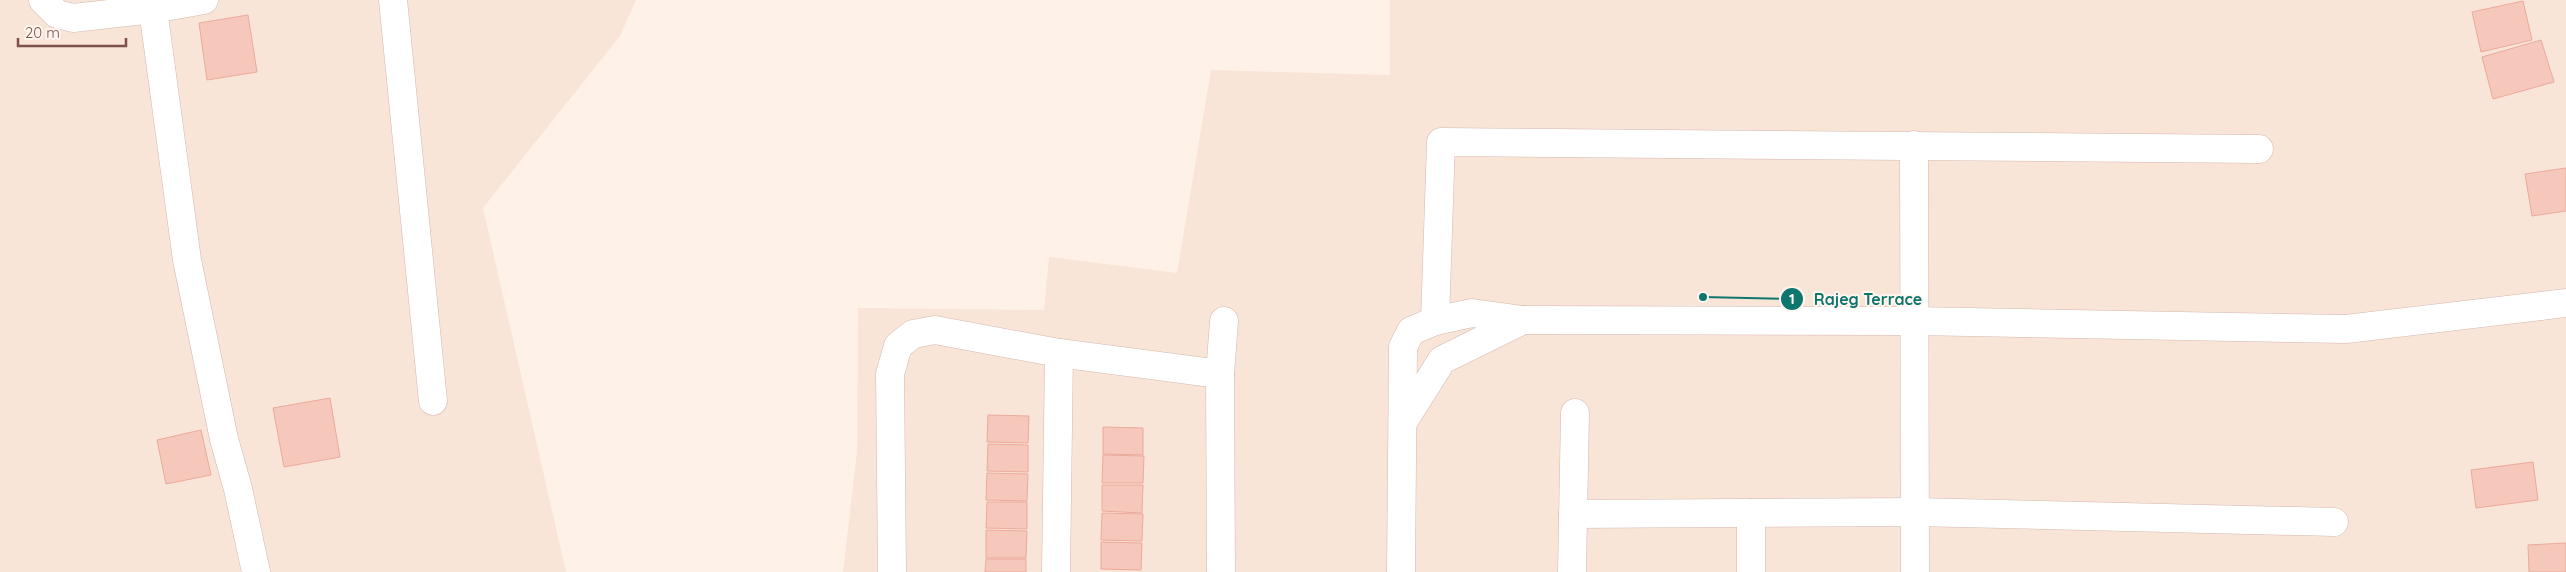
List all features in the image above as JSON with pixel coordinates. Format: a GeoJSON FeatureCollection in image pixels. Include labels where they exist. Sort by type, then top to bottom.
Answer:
{"type":"FeatureCollection","features":[{"type":"Feature","properties":{"kind":"street"},"geometry":{"type":"LineString","coordinates":[[43,0],[57,14],[73,18],[153,9],[204,0]]}},
{"type":"Feature","properties":{"kind":"street"},"geometry":{"type":"LineString","coordinates":[[393,0],[433,401]]}},
{"type":"Feature","properties":{"kind":"street"},"geometry":{"type":"LineString","coordinates":[[153,9],[187,260],[224,439],[238,489],[256,572]]}},
{"type":"Feature","properties":{"kind":"street"},"geometry":{"type":"LineString","coordinates":[[1435,321],[1441,142],[2259,148]]}},
{"type":"Feature","properties":{"kind":"street"},"geometry":{"type":"LineString","coordinates":[[1914,145],[1916,572]]}},
{"type":"Feature","properties":{"kind":"street"},"geometry":{"type":"LineString","coordinates":[[1401,572],[1403,347],[1411,331],[1435,321],[1472,313],[1523,320],[1914,321],[2346,329],[2566,303]]}},
{"type":"Feature","properties":{"kind":"street"},"geometry":{"type":"LineString","coordinates":[[1403,422],[1442,360],[1523,320]]}},
{"type":"Feature","properties":{"kind":"street"},"geometry":{"type":"LineString","coordinates":[[1221,572],[1220,374],[1224,321]]}},
{"type":"Feature","properties":{"kind":"street"},"geometry":{"type":"LineString","coordinates":[[892,572],[890,374],[898,346],[913,334],[935,330],[1059,353],[1220,374]]}},
{"type":"Feature","properties":{"kind":"street"},"geometry":{"type":"LineString","coordinates":[[1056,572],[1059,353]]}},
{"type":"Feature","properties":{"kind":"street"},"geometry":{"type":"LineString","coordinates":[[1572,572],[1574,413]]}},
{"type":"Feature","properties":{"kind":"street"},"geometry":{"type":"LineString","coordinates":[[1573,514],[1915,512],[2334,522]]}},
{"type":"Feature","properties":{"kind":"street"},"geometry":{"type":"LineString","coordinates":[[1751,513],[1751,572]]}},
{"type":"Feature","properties":{"kind":"shaded area"},"geometry":{"type":"Polygon","coordinates":[[[0,0],[636,0],[620,36],[483,208],[566,572],[0,572],[0,0]]]}},
{"type":"Feature","properties":{"kind":"shaded area"},"geometry":{"type":"Polygon","coordinates":[[[1390,0],[2566,0],[2566,572],[843,572],[857,452],[858,308],[1044,310],[1049,257],[1177,273],[1211,70],[1390,75],[1390,0]]]}},
{"type":"Feature","properties":{"kind":"building"},"geometry":{"type":"Polygon","coordinates":[[[2523,1],[2532,40],[2481,52],[2472,12],[2523,1]]]}},
{"type":"Feature","properties":{"kind":"building"},"geometry":{"type":"Polygon","coordinates":[[[248,15],[257,72],[207,80],[199,23],[248,15]]]}},
{"type":"Feature","properties":{"kind":"building"},"geometry":{"type":"Polygon","coordinates":[[[2541,40],[2554,82],[2493,99],[2482,57],[2541,40]]]}},
{"type":"Feature","properties":{"kind":"building"},"geometry":{"type":"Polygon","coordinates":[[[2566,168],[2566,211],[2532,216],[2525,174],[2566,168]]]}},
{"type":"Feature","properties":{"kind":"building"},"geometry":{"type":"Polygon","coordinates":[[[330,398],[340,457],[284,467],[273,408],[330,398]]]}},
{"type":"Feature","properties":{"kind":"building"},"geometry":{"type":"Polygon","coordinates":[[[988,415],[1029,416],[1028,443],[987,442],[988,415]]]}},
{"type":"Feature","properties":{"kind":"building"},"geometry":{"type":"Polygon","coordinates":[[[1103,427],[1143,428],[1143,455],[1103,454],[1103,427]]]}},
{"type":"Feature","properties":{"kind":"building"},"geometry":{"type":"Polygon","coordinates":[[[201,430],[211,475],[166,484],[157,440],[201,430]]]}},
{"type":"Feature","properties":{"kind":"building"},"geometry":{"type":"Polygon","coordinates":[[[988,444],[1028,445],[1028,472],[987,471],[988,444]]]}},
{"type":"Feature","properties":{"kind":"building"},"geometry":{"type":"Polygon","coordinates":[[[1103,455],[1144,456],[1143,483],[1102,483],[1103,455]]]}},
{"type":"Feature","properties":{"kind":"building"},"geometry":{"type":"Polygon","coordinates":[[[2533,462],[2538,500],[2476,508],[2471,470],[2533,462]]]}},
{"type":"Feature","properties":{"kind":"building"},"geometry":{"type":"Polygon","coordinates":[[[987,473],[1028,474],[1027,501],[986,500],[987,473]]]}},
{"type":"Feature","properties":{"kind":"building"},"geometry":{"type":"Polygon","coordinates":[[[1102,485],[1143,485],[1142,513],[1102,511],[1102,485]]]}},
{"type":"Feature","properties":{"kind":"building"},"geometry":{"type":"Polygon","coordinates":[[[987,502],[1027,502],[1027,529],[986,528],[987,502]]]}},
{"type":"Feature","properties":{"kind":"building"},"geometry":{"type":"Polygon","coordinates":[[[1102,513],[1143,514],[1142,541],[1101,540],[1102,513]]]}},
{"type":"Feature","properties":{"kind":"building"},"geometry":{"type":"Polygon","coordinates":[[[986,530],[1027,531],[1026,558],[986,558],[986,530]]]}},
{"type":"Feature","properties":{"kind":"building"},"geometry":{"type":"Polygon","coordinates":[[[1101,542],[1142,543],[1141,570],[1101,569],[1101,542]]]}},
{"type":"Feature","properties":{"kind":"building"},"geometry":{"type":"Polygon","coordinates":[[[2566,543],[2566,572],[2529,572],[2528,545],[2566,543]]]}},
{"type":"Feature","properties":{"kind":"building"},"geometry":{"type":"Polygon","coordinates":[[[986,559],[1026,559],[1026,572],[985,572],[986,559]]]}},
{"type":"Feature","properties":{"kind":"place","name":"Rajeg Terrace"},"geometry":{"type":"Point","coordinates":[1703,297]}}]}
